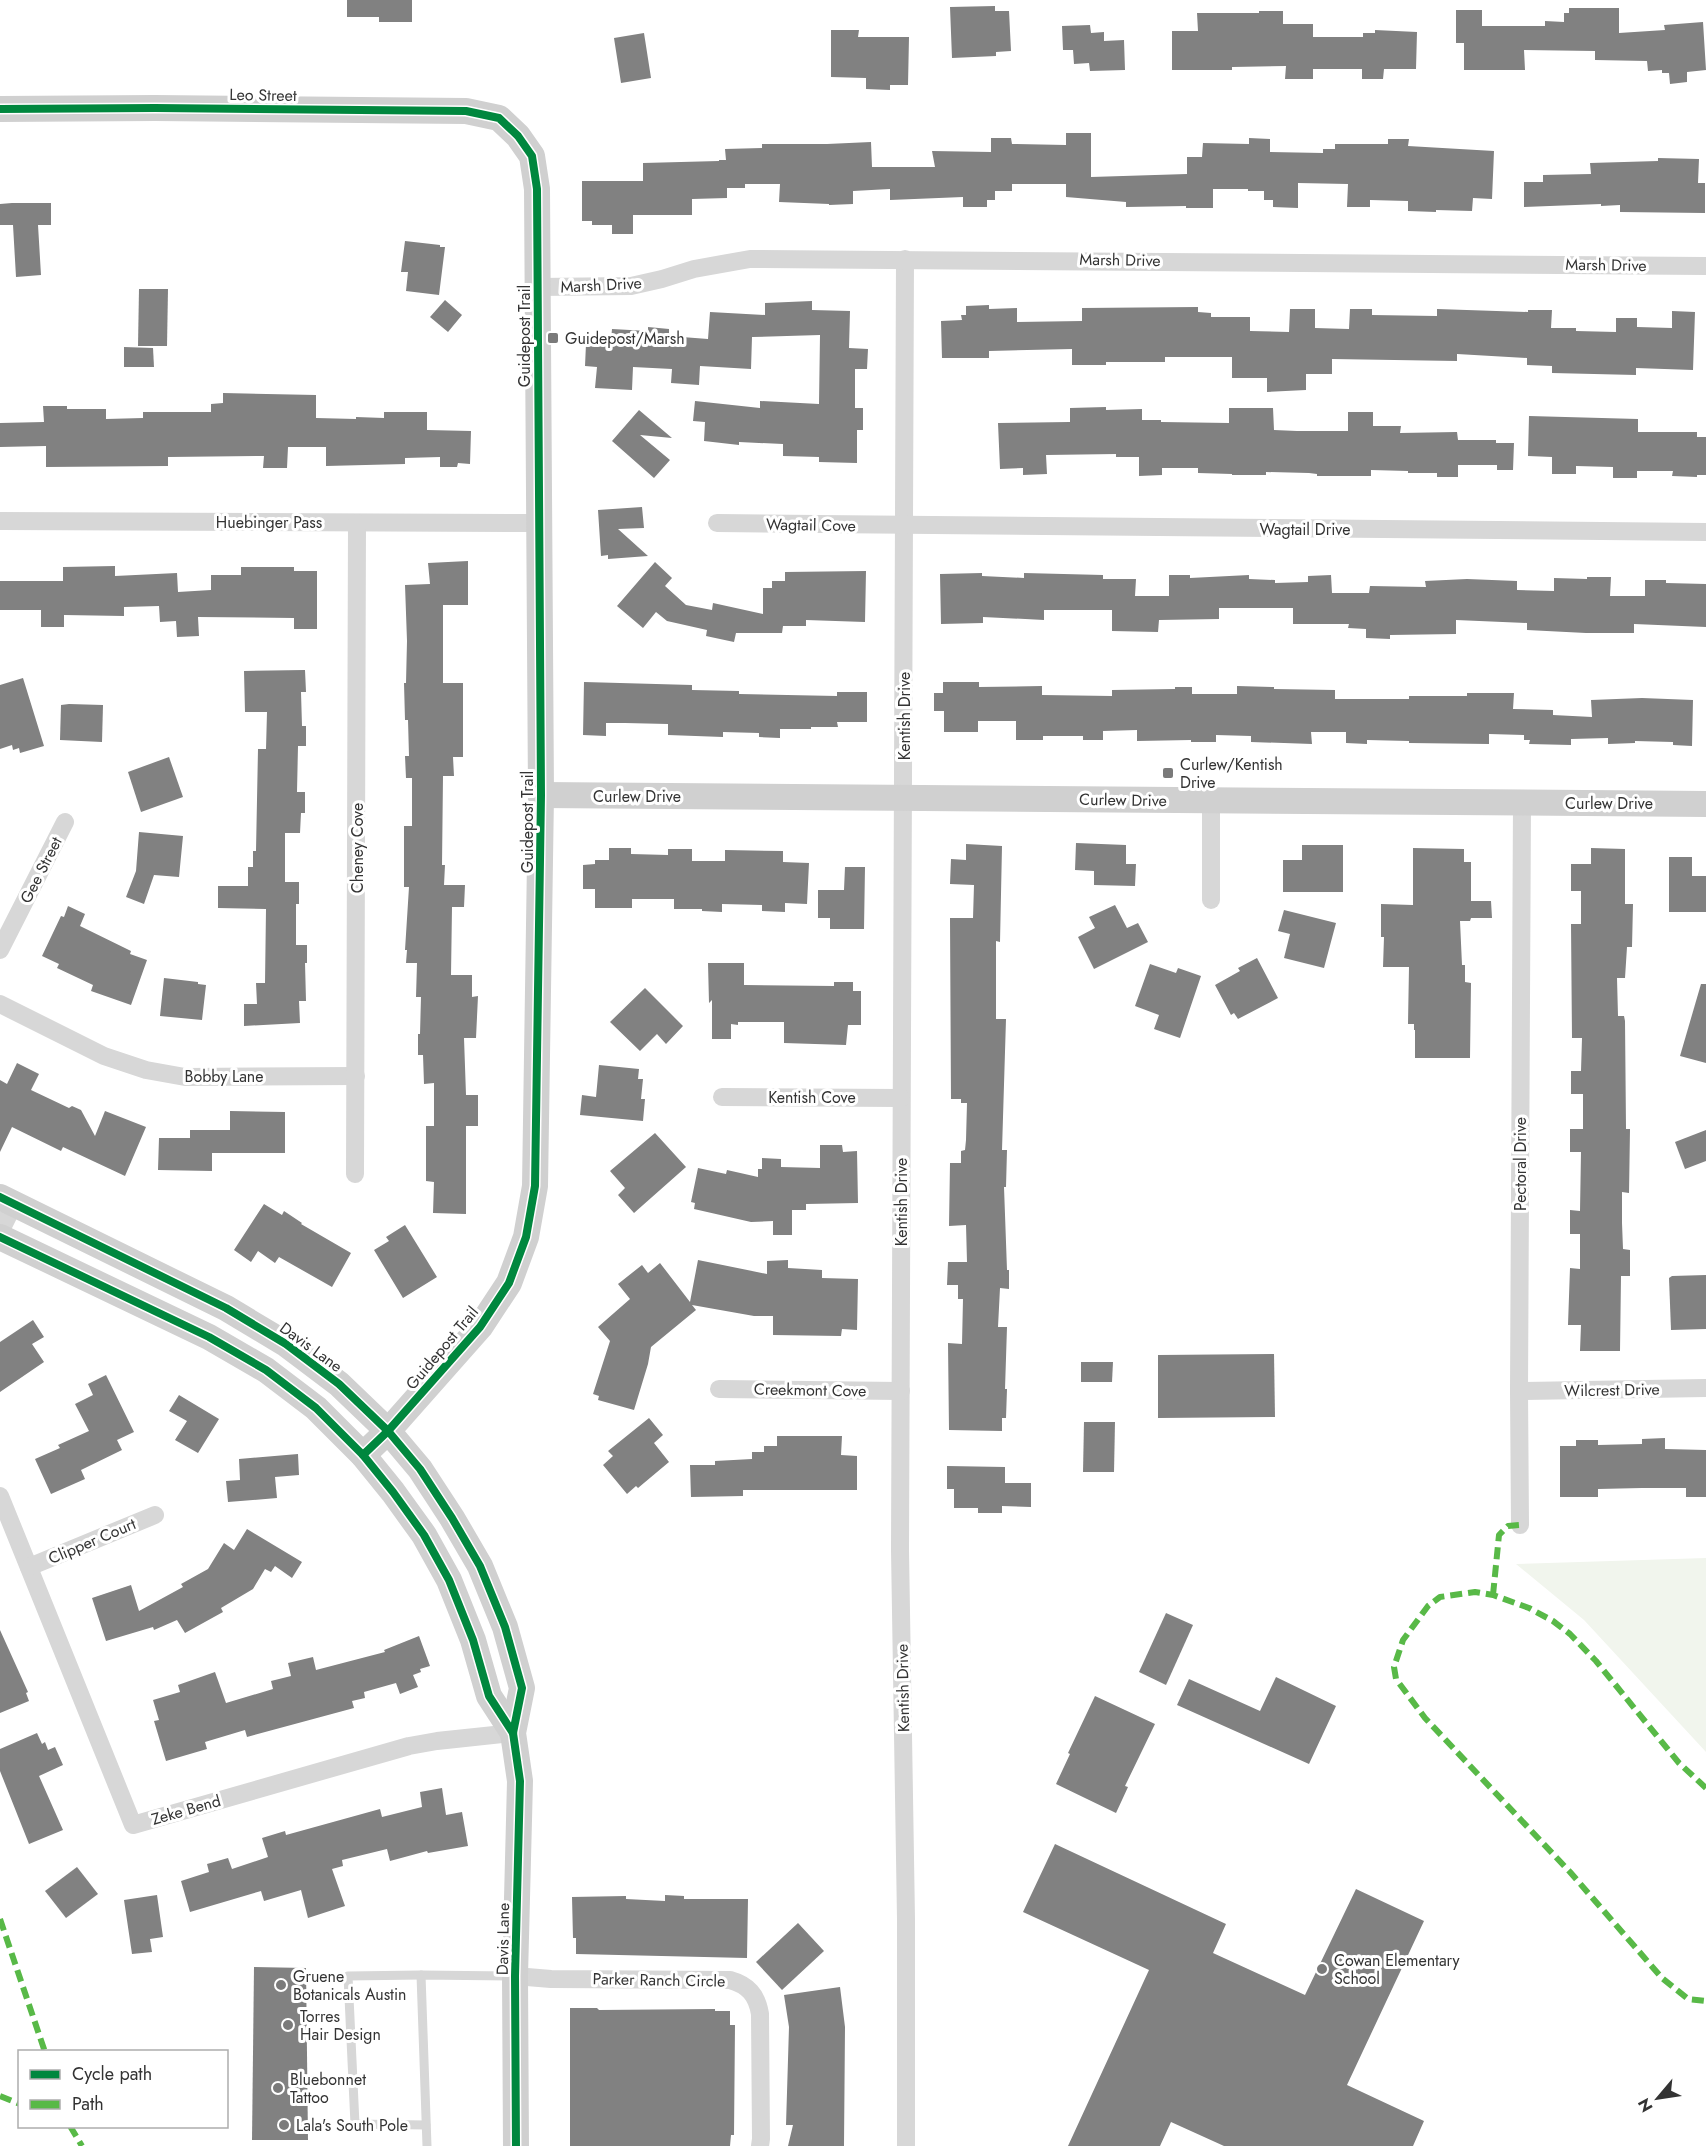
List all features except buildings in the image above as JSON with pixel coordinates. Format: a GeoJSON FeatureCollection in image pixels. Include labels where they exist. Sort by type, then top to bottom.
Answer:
{"type":"FeatureCollection","features":[{"type":"Feature","properties":{"kind":"street","name":"Leo Street"},"geometry":{"type":"LineString","coordinates":[[0,109],[466,111],[499,118],[518,136]]}},
{"type":"Feature","properties":{"kind":"street","name":"Guidepost Trail"},"geometry":{"type":"LineString","coordinates":[[363,1455],[388,1431],[480,1328],[509,1283],[526,1237],[535,1186],[541,795],[537,189],[532,156],[518,136]]}},
{"type":"Feature","properties":{"kind":"street","name":"Marsh Drive"},"geometry":{"type":"LineString","coordinates":[[538,287],[631,285],[750,259],[1706,266]]}},
{"type":"Feature","properties":{"kind":"street","name":"Kentish Drive"},"geometry":{"type":"LineString","coordinates":[[905,259],[900,1550],[906,1908],[906,2146]]}},
{"type":"Feature","properties":{"kind":"street","name":"Huebinger Pass"},"geometry":{"type":"LineString","coordinates":[[0,521],[538,523]]}},
{"type":"Feature","properties":{"kind":"street","name":"Cheney Cove"},"geometry":{"type":"LineString","coordinates":[[355,1174],[357,523]]}},
{"type":"Feature","properties":{"kind":"street","name":"Wagtail Cove"},"geometry":{"type":"LineString","coordinates":[[717,523],[904,526]]}},
{"type":"Feature","properties":{"kind":"street","name":"Wagtail Drive"},"geometry":{"type":"LineString","coordinates":[[904,526],[1706,532]]}},
{"type":"Feature","properties":{"kind":"street","name":"Curlew Drive"},"geometry":{"type":"LineString","coordinates":[[541,795],[1706,804]]}},
{"type":"Feature","properties":{"kind":"street"},"geometry":{"type":"LineString","coordinates":[[1210,900],[1211,801]]}},
{"type":"Feature","properties":{"kind":"street","name":"Pectoral Drive"},"geometry":{"type":"LineString","coordinates":[[1520,1525],[1522,803]]}},
{"type":"Feature","properties":{"kind":"street","name":"Gee Street"},"geometry":{"type":"LineString","coordinates":[[0,950],[65,822]]}},
{"type":"Feature","properties":{"kind":"street","name":"Bobby Lane"},"geometry":{"type":"LineString","coordinates":[[0,1004],[104,1056],[147,1070],[185,1077],[356,1076]]}},
{"type":"Feature","properties":{"kind":"street","name":"Kentish Cove"},"geometry":{"type":"LineString","coordinates":[[722,1097],[901,1098]]}},
{"type":"Feature","properties":{"kind":"street","name":"Davis Lane"},"geometry":{"type":"LineString","coordinates":[[7,1200],[226,1308],[286,1344],[339,1384],[388,1431],[433,1489],[480,1566],[505,1627],[522,1688],[513,1733],[520,1781],[516,1976],[516,2146]]}},
{"type":"Feature","properties":{"kind":"street"},"geometry":{"type":"LineString","coordinates":[[0,1232],[7,1200]]}},
{"type":"Feature","properties":{"kind":"street","name":"Davis Lane"},"geometry":{"type":"LineString","coordinates":[[0,1237],[209,1336],[266,1370],[316,1408],[363,1455],[424,1535],[449,1580],[473,1640],[489,1695],[513,1733]]}},
{"type":"Feature","properties":{"kind":"street","name":"Creekmont Cove"},"geometry":{"type":"LineString","coordinates":[[719,1389],[901,1391]]}},
{"type":"Feature","properties":{"kind":"street","name":"Wilcrest Drive"},"geometry":{"type":"LineString","coordinates":[[1519,1391],[1706,1389]]}},
{"type":"Feature","properties":{"kind":"street","name":"Zeke Bend"},"geometry":{"type":"LineString","coordinates":[[0,1496],[133,1825],[410,1746],[513,1733]]}},
{"type":"Feature","properties":{"kind":"street","name":"Clipper Court"},"geometry":{"type":"LineString","coordinates":[[29,1567],[155,1515]]}},
{"type":"Feature","properties":{"kind":"street","name":"Parker Ranch Circle"},"geometry":{"type":"LineString","coordinates":[[516,1976],[551,1979],[730,1980],[746,1986],[758,2003],[760,2014],[762,2139],[760,2146]]}},
{"type":"Feature","properties":{"kind":"lane"},"geometry":{"type":"LineString","coordinates":[[421,1975],[427,2146]]}},
{"type":"Feature","properties":{"kind":"lane"},"geometry":{"type":"LineString","coordinates":[[426,2125],[355,2124],[348,1976],[516,1976]]}},
{"type":"Feature","properties":{"kind":"shaded area"},"geometry":{"type":"Polygon","coordinates":[[[1706,1558],[1706,1752],[1584,1620],[1516,1564],[1706,1558]]]}},
{"type":"Feature","properties":{"kind":"marked path"},"geometry":{"type":"LineString","coordinates":[[1493,1595],[1499,1535],[1508,1526],[1520,1525]]}},
{"type":"Feature","properties":{"kind":"marked path"},"geometry":{"type":"LineString","coordinates":[[1706,1788],[1679,1763],[1596,1661],[1570,1634],[1553,1621],[1529,1608],[1493,1595],[1475,1592],[1440,1597],[1428,1606],[1403,1640],[1394,1667],[1396,1679],[1425,1718],[1570,1872],[1662,1978],[1688,1999],[1706,2001]]}},
{"type":"Feature","properties":{"kind":"marked path"},"geometry":{"type":"LineString","coordinates":[[0,1919],[44,2050]]}},
{"type":"Feature","properties":{"kind":"marked path"},"geometry":{"type":"LineString","coordinates":[[0,2096],[18,2103]]}},
{"type":"Feature","properties":{"kind":"marked path"},"geometry":{"type":"LineString","coordinates":[[71,2128],[82,2146]]}},
{"type":"Feature","properties":{"kind":"cycle path"},"geometry":{"type":"LineString","coordinates":[[0,109],[466,111],[499,118],[518,136],[532,156],[537,189],[541,795],[535,1186],[526,1237],[509,1283],[480,1327],[388,1431],[363,1455]]}},
{"type":"Feature","properties":{"kind":"cycle path"},"geometry":{"type":"LineString","coordinates":[[0,1197],[226,1308],[286,1344],[339,1384],[388,1431],[420,1469],[480,1566],[505,1627],[522,1688],[513,1733],[520,1781],[515,1976],[516,2146]]}},
{"type":"Feature","properties":{"kind":"cycle path"},"geometry":{"type":"LineString","coordinates":[[0,1237],[209,1337],[266,1370],[316,1408],[363,1455],[424,1535],[449,1580],[473,1640],[489,1696],[513,1733]]}},
{"type":"Feature","properties":{"kind":"place","name":"Guidepost/Marsh"},"geometry":{"type":"Point","coordinates":[553,338]}},
{"type":"Feature","properties":{"kind":"place","name":"Curlew/Kentish Drive"},"geometry":{"type":"Point","coordinates":[1168,773]}},
{"type":"Feature","properties":{"kind":"place","name":"Cowan Elementary School"},"geometry":{"type":"Point","coordinates":[1322,1969]}},
{"type":"Feature","properties":{"kind":"place","name":"Gruene Botanicals Austin"},"geometry":{"type":"Point","coordinates":[281,1985]}},
{"type":"Feature","properties":{"kind":"place","name":"Torres Hair Design"},"geometry":{"type":"Point","coordinates":[288,2025]}},
{"type":"Feature","properties":{"kind":"place","name":"Bluebonnet Tattoo"},"geometry":{"type":"Point","coordinates":[278,2088]}},
{"type":"Feature","properties":{"kind":"place","name":"Lala's South Pole"},"geometry":{"type":"Point","coordinates":[284,2125]}}]}
